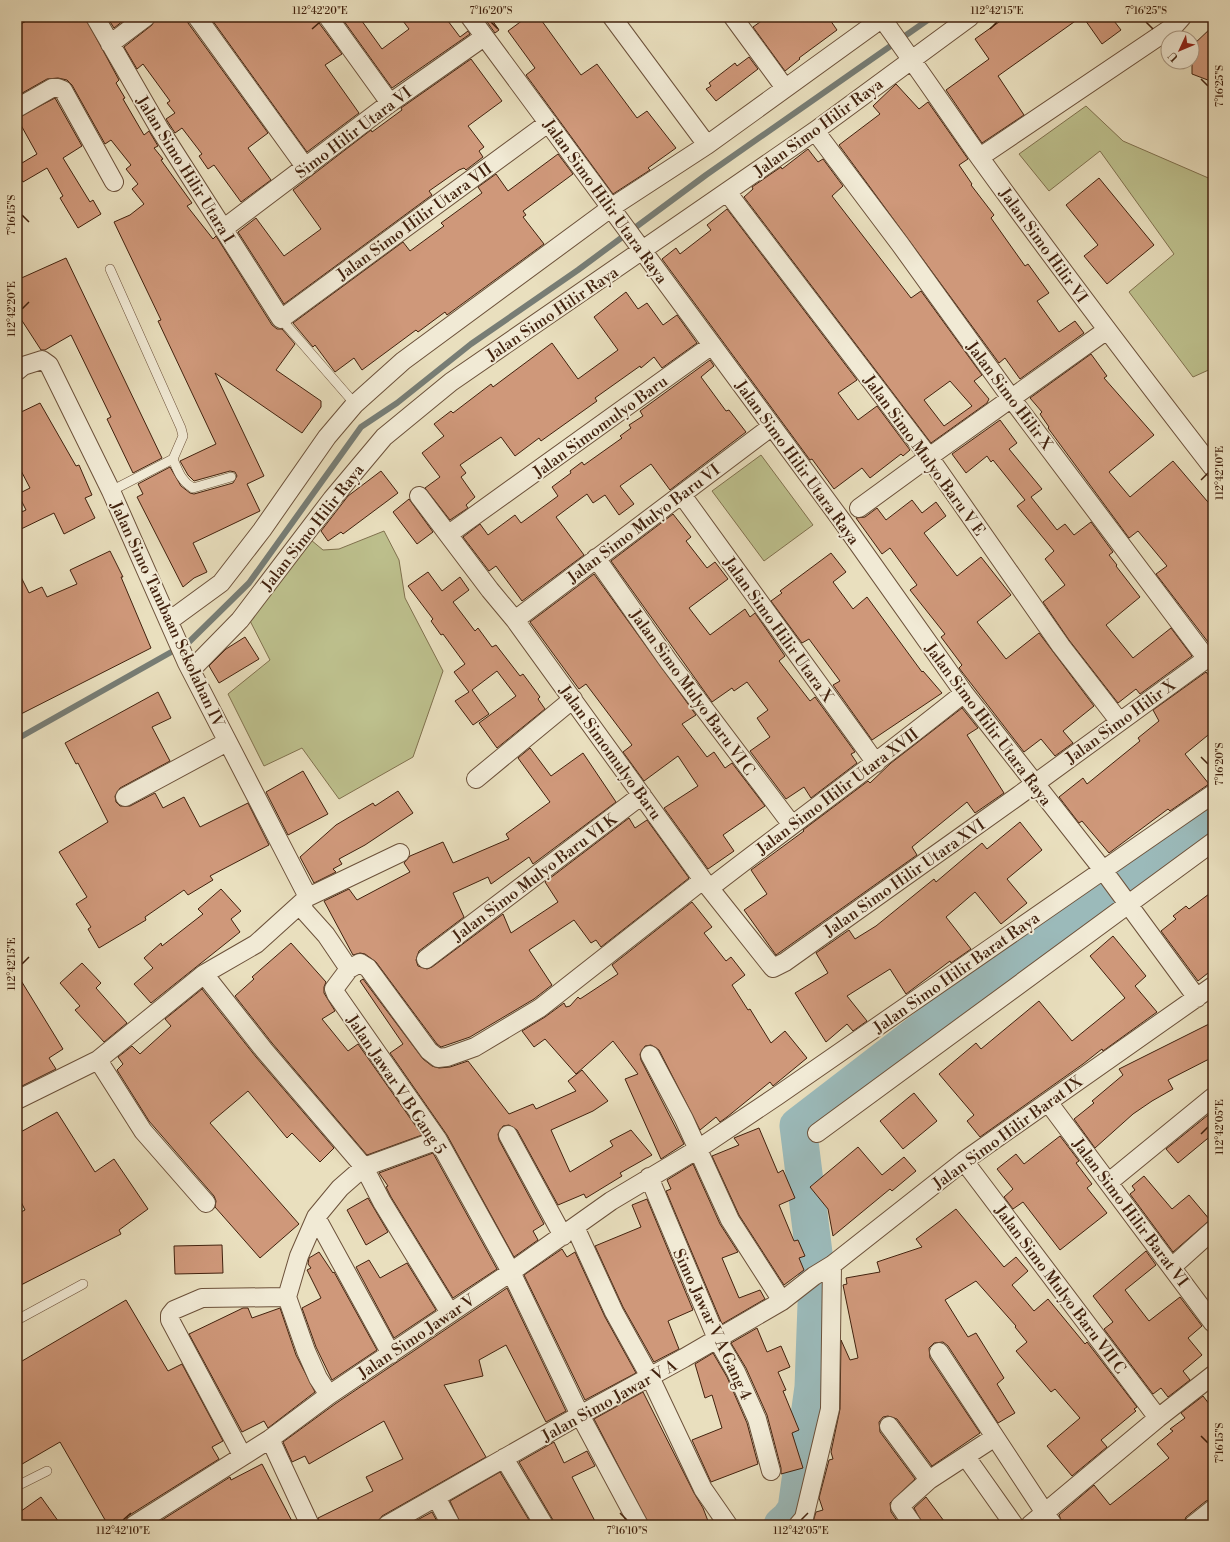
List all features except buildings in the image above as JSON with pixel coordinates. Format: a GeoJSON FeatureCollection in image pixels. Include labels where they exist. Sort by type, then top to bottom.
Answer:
{"type":"FeatureCollection","features":[{"type":"Feature","properties":{"kind":"street","name":"Jalan Simo Hilir Utara I"},"geometry":{"type":"LineString","coordinates":[[96,17],[159,128],[281,319]]}},
{"type":"Feature","properties":{"kind":"street"},"geometry":{"type":"LineString","coordinates":[[110,44],[146,17]]}},
{"type":"Feature","properties":{"kind":"street"},"geometry":{"type":"LineString","coordinates":[[197,17],[306,168]]}},
{"type":"Feature","properties":{"kind":"street"},"geometry":{"type":"LineString","coordinates":[[328,17],[390,103]]}},
{"type":"Feature","properties":{"kind":"street","name":"Jalan Simo Hilir Utara Raya"},"geometry":{"type":"LineString","coordinates":[[470,17],[771,427],[842,521],[964,693],[1106,874],[1197,998]]}},
{"type":"Feature","properties":{"kind":"street"},"geometry":{"type":"LineString","coordinates":[[612,17],[707,145]]}},
{"type":"Feature","properties":{"kind":"street"},"geometry":{"type":"LineString","coordinates":[[732,17],[785,88]]}},
{"type":"Feature","properties":{"kind":"street","name":"Jalan Simo Hilir Raya"},"geometry":{"type":"LineString","coordinates":[[189,666],[240,620],[332,499],[384,437],[451,382],[643,252],[815,131],[908,54],[970,17]]}},
{"type":"Feature","properties":{"kind":"street"},"geometry":{"type":"LineString","coordinates":[[980,157],[1174,26],[1182,17]]}},
{"type":"Feature","properties":{"kind":"street"},"geometry":{"type":"LineString","coordinates":[[171,626],[221,583],[262,530],[327,437],[354,404],[403,361],[616,214],[785,88],[884,20]]}},
{"type":"Feature","properties":{"kind":"street","name":"Jalan Simo Hilir VI"},"geometry":{"type":"LineString","coordinates":[[884,20],[980,157],[1108,330],[1213,468]]}},
{"type":"Feature","properties":{"kind":"street","name":"Simo Hilir Utara VI"},"geometry":{"type":"LineString","coordinates":[[223,229],[306,168],[390,103],[484,37]]}},
{"type":"Feature","properties":{"kind":"street"},"geometry":{"type":"LineString","coordinates":[[17,108],[52,88],[63,90],[114,182]]}},
{"type":"Feature","properties":{"kind":"street","name":"Jalan Simo Hilir Utara VII"},"geometry":{"type":"LineString","coordinates":[[281,319],[548,123]]}},
{"type":"Feature","properties":{"kind":"street","name":"Jalan Simo Hilir X"},"geometry":{"type":"LineString","coordinates":[[815,131],[900,244],[1011,398],[1210,656],[1034,784]]}},
{"type":"Feature","properties":{"kind":"street","name":"Jalan Simo Mulyo Baru V E"},"geometry":{"type":"LineString","coordinates":[[727,192],[929,456],[1061,646],[1119,721]]}},
{"type":"Feature","properties":{"kind":"street"},"geometry":{"type":"LineString","coordinates":[[859,508],[929,456],[1108,330]]}},
{"type":"Feature","properties":{"kind":"street","name":"Jalan Simomulyo Baru"},"geometry":{"type":"LineString","coordinates":[[449,534],[712,345]]}},
{"type":"Feature","properties":{"kind":"street","name":"Jalan Simo Tambaan Sekolahan IV"},"geometry":{"type":"LineString","coordinates":[[19,364],[42,360],[48,365],[112,491],[189,666],[304,902]]}},
{"type":"Feature","properties":{"kind":"street","name":"Jalan Simo Mulyo Baru VI"},"geometry":{"type":"LineString","coordinates":[[515,620],[771,427]]}},
{"type":"Feature","properties":{"kind":"street","name":"Jalan Simo Hilir Utara X"},"geometry":{"type":"LineString","coordinates":[[682,495],[876,763]]}},
{"type":"Feature","properties":{"kind":"street","name":"Jalan Simomulyo Baru"},"geometry":{"type":"LineString","coordinates":[[419,496],[490,590],[515,620],[724,908],[773,968]]}},
{"type":"Feature","properties":{"kind":"street","name":"Jalan Simo Mulyo Baru VI C"},"geometry":{"type":"LineString","coordinates":[[596,558],[669,662],[792,825]]}},
{"type":"Feature","properties":{"kind":"street","name":"Jalan Simo Hilir Utara XVII"},"geometry":{"type":"LineString","coordinates":[[349,969],[360,963],[368,968],[429,1051],[438,1058],[448,1057],[475,1047],[540,1008],[707,884],[792,825],[876,763],[964,693]]}},
{"type":"Feature","properties":{"kind":"street"},"geometry":{"type":"LineString","coordinates":[[476,779],[573,699]]}},
{"type":"Feature","properties":{"kind":"street"},"geometry":{"type":"LineString","coordinates":[[125,797],[227,742]]}},
{"type":"Feature","properties":{"kind":"street","name":"Jalan Simo Hilir Utara XVI"},"geometry":{"type":"LineString","coordinates":[[773,968],[805,948],[1034,784]]}},
{"type":"Feature","properties":{"kind":"street","name":"Jalan Simo Hilir Barat Raya"},"geometry":{"type":"LineString","coordinates":[[698,1149],[1106,874],[1213,794]]}},
{"type":"Feature","properties":{"kind":"street","name":"Jalan Simo Mulyo Baru VI K"},"geometry":{"type":"LineString","coordinates":[[426,959],[642,795]]}},
{"type":"Feature","properties":{"kind":"street"},"geometry":{"type":"LineString","coordinates":[[817,1133],[1126,901],[1213,842]]}},
{"type":"Feature","properties":{"kind":"street"},"geometry":{"type":"LineString","coordinates":[[17,1100],[98,1060],[204,974],[256,944],[304,902],[400,853]]}},
{"type":"Feature","properties":{"kind":"street"},"geometry":{"type":"LineString","coordinates":[[304,902],[349,969]]}},
{"type":"Feature","properties":{"kind":"street","name":"Jalan Jawar V B Gang 5"},"geometry":{"type":"LineString","coordinates":[[349,969],[336,984],[334,989],[336,994],[438,1140],[511,1272],[580,1415],[639,1525]]}},
{"type":"Feature","properties":{"kind":"street"},"geometry":{"type":"LineString","coordinates":[[204,974],[264,1050],[364,1167],[382,1202],[450,1313]]}},
{"type":"Feature","properties":{"kind":"street","name":"Jalan Simo Hilir Barat IX"},"geometry":{"type":"LineString","coordinates":[[819,1273],[964,1161],[1213,986]]}},
{"type":"Feature","properties":{"kind":"street"},"geometry":{"type":"LineString","coordinates":[[650,1055],[698,1149],[730,1220],[782,1301]]}},
{"type":"Feature","properties":{"kind":"street"},"geometry":{"type":"LineString","coordinates":[[98,1060],[143,1131],[206,1203]]}},
{"type":"Feature","properties":{"kind":"street"},"geometry":{"type":"LineString","coordinates":[[1108,1182],[1213,1097]]}},
{"type":"Feature","properties":{"kind":"street","name":"Jalan Simo Hilir Barat VI"},"geometry":{"type":"LineString","coordinates":[[1048,1102],[1213,1323]]}},
{"type":"Feature","properties":{"kind":"street"},"geometry":{"type":"LineString","coordinates":[[508,1135],[569,1231],[650,1377],[703,1489],[728,1525]]}},
{"type":"Feature","properties":{"kind":"street"},"geometry":{"type":"LineString","coordinates":[[329,1394],[318,1378],[306,1351],[288,1297],[299,1256],[316,1217],[340,1188],[364,1167],[438,1140]]}},
{"type":"Feature","properties":{"kind":"street","name":"Jalan Simo Jawar V"},"geometry":{"type":"LineString","coordinates":[[134,1525],[242,1455],[270,1439],[329,1394],[391,1354],[511,1272],[611,1201],[698,1149]]}},
{"type":"Feature","properties":{"kind":"street","name":"Jalan Simo Mulyo Baru VII C"},"geometry":{"type":"LineString","coordinates":[[964,1161],[1158,1418]]}},
{"type":"Feature","properties":{"kind":"street","name":"Simo Jawar V A Gang 4"},"geometry":{"type":"LineString","coordinates":[[649,1177],[717,1339],[736,1372],[757,1419],[771,1472]]}},
{"type":"Feature","properties":{"kind":"street"},"geometry":{"type":"LineString","coordinates":[[316,1217],[391,1354]]}},
{"type":"Feature","properties":{"kind":"street"},"geometry":{"type":"LineString","coordinates":[[1172,1267],[1213,1230]]}},
{"type":"Feature","properties":{"kind":"street"},"geometry":{"type":"LineString","coordinates":[[798,1525],[804,1518],[830,1409],[819,1273]]}},
{"type":"Feature","properties":{"kind":"street","name":"Jalan Simo Jawar V A"},"geometry":{"type":"LineString","coordinates":[[387,1525],[717,1339],[782,1301],[819,1273]]}},
{"type":"Feature","properties":{"kind":"street"},"geometry":{"type":"LineString","coordinates":[[242,1455],[170,1320],[170,1315],[174,1310],[202,1298],[288,1297]]}},
{"type":"Feature","properties":{"kind":"street"},"geometry":{"type":"LineString","coordinates":[[939,1352],[1048,1518]]}},
{"type":"Feature","properties":{"kind":"street"},"geometry":{"type":"LineString","coordinates":[[1030,1525],[1048,1518],[1158,1418],[1213,1375]]}},
{"type":"Feature","properties":{"kind":"street"},"geometry":{"type":"LineString","coordinates":[[890,1426],[929,1480]]}},
{"type":"Feature","properties":{"kind":"street"},"geometry":{"type":"LineString","coordinates":[[913,1525],[899,1506],[929,1480],[995,1437]]}},
{"type":"Feature","properties":{"kind":"street"},"geometry":{"type":"LineString","coordinates":[[270,1439],[310,1525]]}},
{"type":"Feature","properties":{"kind":"street"},"geometry":{"type":"LineString","coordinates":[[966,1457],[1014,1525]]}},
{"type":"Feature","properties":{"kind":"street"},"geometry":{"type":"LineString","coordinates":[[504,1458],[544,1525]]}},
{"type":"Feature","properties":{"kind":"street"},"geometry":{"type":"LineString","coordinates":[[436,1497],[451,1525]]}},
{"type":"Feature","properties":{"kind":"street"},"geometry":{"type":"LineString","coordinates":[[1193,1525],[1213,1509]]}},
{"type":"Feature","properties":{"kind":"lane"},"geometry":{"type":"LineString","coordinates":[[110,270],[181,428],[183,436],[173,458],[112,491]]}},
{"type":"Feature","properties":{"kind":"lane"},"geometry":{"type":"LineString","coordinates":[[281,319],[354,404]]}},
{"type":"Feature","properties":{"kind":"lane"},"geometry":{"type":"LineString","coordinates":[[173,458],[180,477],[186,484],[193,488],[231,477]]}},
{"type":"Feature","properties":{"kind":"lane"},"geometry":{"type":"LineString","coordinates":[[17,1320],[83,1284]]}},
{"type":"Feature","properties":{"kind":"lane"},"geometry":{"type":"LineString","coordinates":[[17,1486],[47,1471]]}},
{"type":"Feature","properties":{"kind":"green space"},"geometry":{"type":"Polygon","coordinates":[[[1086,106],[1123,141],[1213,180],[1213,368],[1193,377],[1129,292],[1174,254],[1100,151],[1049,191],[1019,154],[1086,106]]]}},
{"type":"Feature","properties":{"kind":"green space"},"geometry":{"type":"Polygon","coordinates":[[[761,455],[813,525],[764,561],[712,491],[761,455]]]}},
{"type":"Feature","properties":{"kind":"green space"},"geometry":{"type":"Polygon","coordinates":[[[384,531],[399,560],[405,598],[443,671],[413,757],[339,799],[302,748],[264,766],[228,694],[270,660],[246,613],[305,535],[323,550],[339,549],[384,531]]]}},
{"type":"Feature","properties":{"kind":"waterway"},"geometry":{"type":"LineString","coordinates":[[17,739],[189,642],[249,583],[361,427],[397,403],[471,344],[578,270],[706,175],[932,17]]}},
{"type":"Feature","properties":{"kind":"waterway"},"geometry":{"type":"LineString","coordinates":[[782,1525],[789,1519],[796,1509],[813,1387],[817,1277],[798,1126],[1037,942],[1213,823]]}}]}
